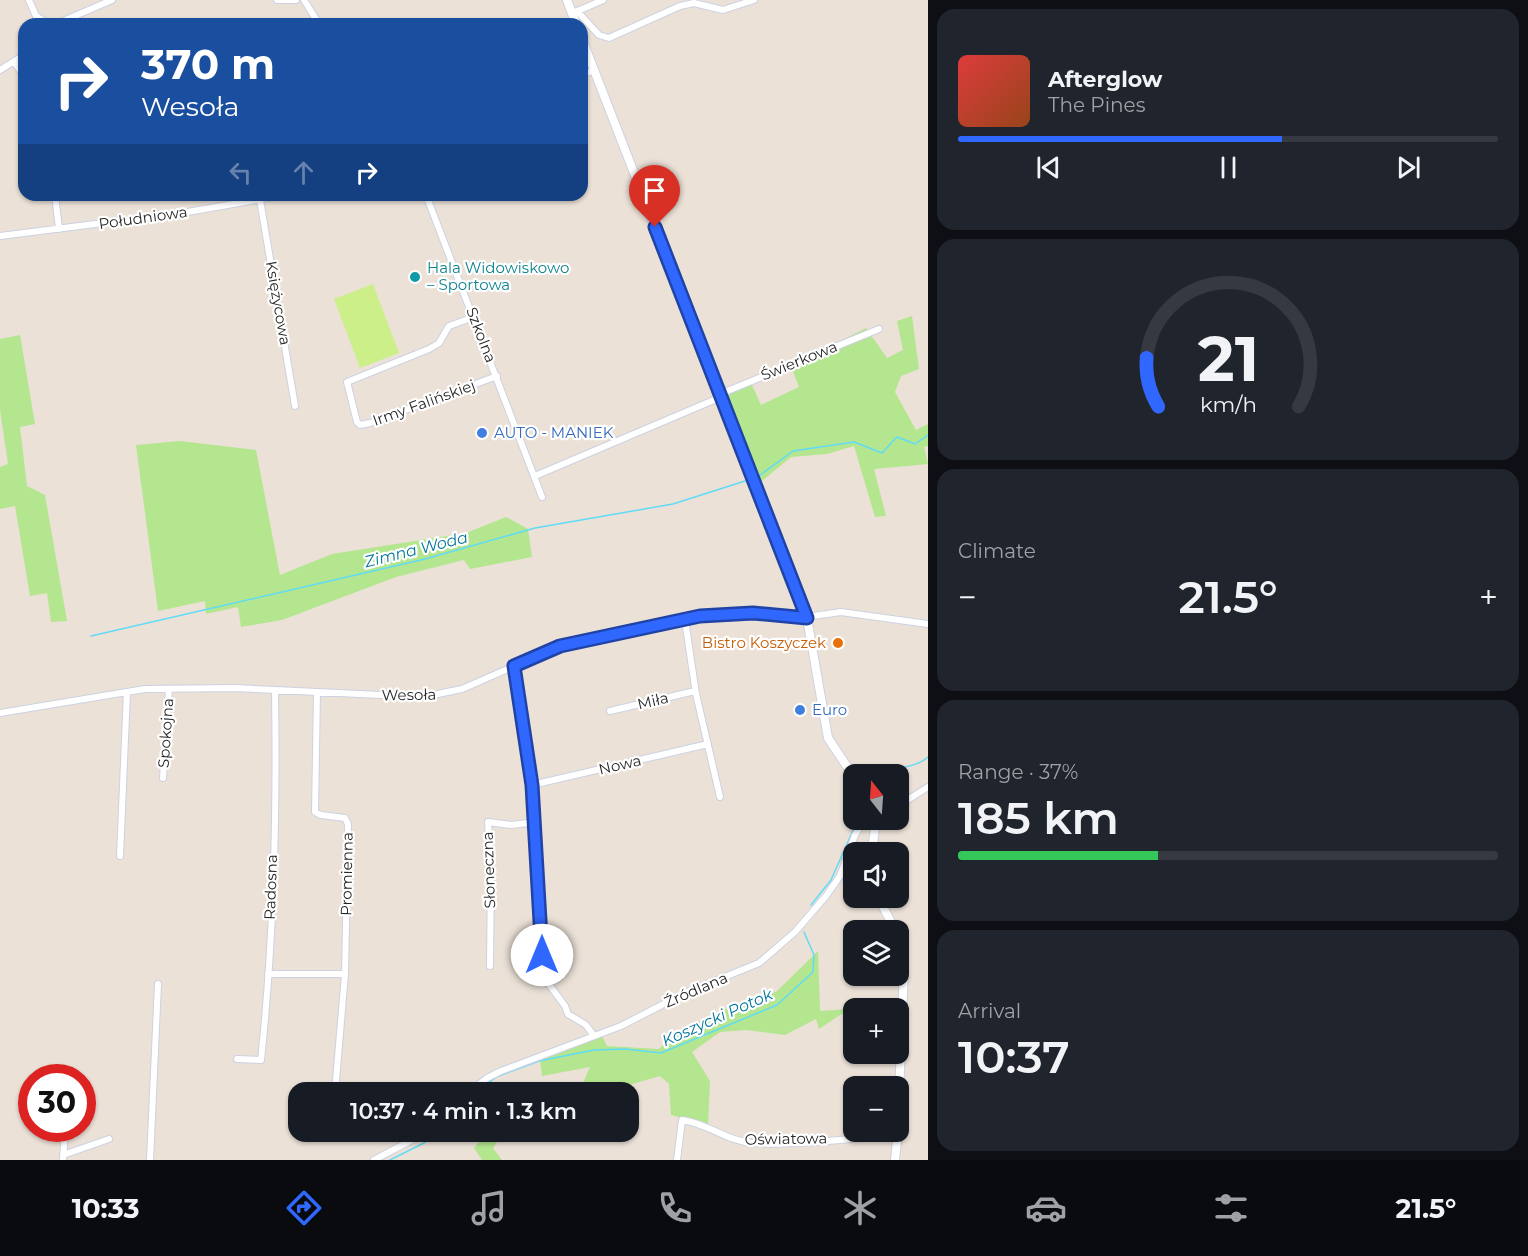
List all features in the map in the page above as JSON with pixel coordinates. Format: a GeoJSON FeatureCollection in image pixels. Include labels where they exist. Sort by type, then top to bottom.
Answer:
{"type":"FeatureCollection","features":[{"type":"Feature","properties":{"kind":"street"},"geometry":{"type":"LineString","coordinates":[[29,0],[36,16],[39,18]]}},
{"type":"Feature","properties":{"kind":"street"},"geometry":{"type":"LineString","coordinates":[[70,18],[112,0]]}},
{"type":"Feature","properties":{"kind":"street"},"geometry":{"type":"LineString","coordinates":[[277,0],[296,0]]}},
{"type":"Feature","properties":{"kind":"street"},"geometry":{"type":"LineString","coordinates":[[304,0],[315,18]]}},
{"type":"Feature","properties":{"kind":"street"},"geometry":{"type":"LineString","coordinates":[[567,0],[581,18]]}},
{"type":"Feature","properties":{"kind":"street"},"geometry":{"type":"LineString","coordinates":[[574,12],[603,0]]}},
{"type":"Feature","properties":{"kind":"street"},"geometry":{"type":"LineString","coordinates":[[588,24],[599,34],[609,38],[680,6],[693,3],[723,10],[754,0]]}},
{"type":"Feature","properties":{"kind":"street"},"geometry":{"type":"LineString","coordinates":[[574,12],[575,18]]}},
{"type":"Feature","properties":{"kind":"street"},"geometry":{"type":"LineString","coordinates":[[588,54],[807,618],[828,738],[845,764]]}},
{"type":"Feature","properties":{"kind":"street"},"geometry":{"type":"LineString","coordinates":[[0,70],[18,60]]}},
{"type":"Feature","properties":{"kind":"street"},"geometry":{"type":"LineString","coordinates":[[15,63],[18,67]]}},
{"type":"Feature","properties":{"kind":"street"},"geometry":{"type":"LineString","coordinates":[[588,72],[594,70]]}},
{"type":"Feature","properties":{"kind":"street"},"geometry":{"type":"LineString","coordinates":[[56,201],[59,229]]}},
{"type":"Feature","properties":{"kind":"street","name":"Południowa"},"geometry":{"type":"LineString","coordinates":[[0,236],[253,201]]}},
{"type":"Feature","properties":{"kind":"street","name":"Księżycowa"},"geometry":{"type":"LineString","coordinates":[[260,201],[295,406]]}},
{"type":"Feature","properties":{"kind":"street","name":"Szkolna"},"geometry":{"type":"LineString","coordinates":[[428,201],[542,497]]}},
{"type":"Feature","properties":{"kind":"street","name":"Irmy Falińskiej"},"geometry":{"type":"LineString","coordinates":[[474,317],[449,326],[439,343],[429,349],[347,382],[360,425],[496,376]]}},
{"type":"Feature","properties":{"kind":"street","name":"Świerkowa"},"geometry":{"type":"LineString","coordinates":[[721,396],[879,329]]}},
{"type":"Feature","properties":{"kind":"street"},"geometry":{"type":"LineString","coordinates":[[535,476],[721,396]]}},
{"type":"Feature","properties":{"kind":"street","name":"Wesoła"},"geometry":{"type":"LineString","coordinates":[[0,713],[127,692],[169,689],[275,690],[423,697],[462,689],[560,646],[720,614],[741,613],[807,618],[841,612],[928,624]]}},
{"type":"Feature","properties":{"kind":"street"},"geometry":{"type":"LineString","coordinates":[[685,620],[695,691],[720,797]]}},
{"type":"Feature","properties":{"kind":"street"},"geometry":{"type":"LineString","coordinates":[[514,666],[536,822],[542,915],[542,975],[565,1006],[568,1014],[586,1025],[594,1036]]}},
{"type":"Feature","properties":{"kind":"street","name":"Spokojna"},"geometry":{"type":"LineString","coordinates":[[163,778],[169,689]]}},
{"type":"Feature","properties":{"kind":"street","name":"Radosna"},"geometry":{"type":"LineString","coordinates":[[237,1059],[261,1060],[268,974],[275,690]]}},
{"type":"Feature","properties":{"kind":"street","name":"Miła"},"geometry":{"type":"LineString","coordinates":[[610,711],[695,691]]}},
{"type":"Feature","properties":{"kind":"street"},"geometry":{"type":"LineString","coordinates":[[120,856],[127,692]]}},
{"type":"Feature","properties":{"kind":"street","name":"Promienna"},"geometry":{"type":"LineString","coordinates":[[317,693],[315,812],[345,818],[348,824],[345,974],[336,1082]]}},
{"type":"Feature","properties":{"kind":"street","name":"Nowa"},"geometry":{"type":"LineString","coordinates":[[532,785],[708,744]]}},
{"type":"Feature","properties":{"kind":"street"},"geometry":{"type":"LineString","coordinates":[[909,799],[928,787]]}},
{"type":"Feature","properties":{"kind":"street","name":"Słoneczna"},"geometry":{"type":"LineString","coordinates":[[490,966],[491,867],[488,822],[511,825],[536,822]]}},
{"type":"Feature","properties":{"kind":"street","name":"Źródlana"},"geometry":{"type":"LineString","coordinates":[[482,1082],[501,1071],[621,1026],[685,993],[750,967],[780,946],[836,882],[859,830]]}},
{"type":"Feature","properties":{"kind":"street"},"geometry":{"type":"LineString","coordinates":[[268,974],[345,974]]}},
{"type":"Feature","properties":{"kind":"street"},"geometry":{"type":"LineString","coordinates":[[150,1160],[158,984]]}},
{"type":"Feature","properties":{"kind":"street"},"geometry":{"type":"LineString","coordinates":[[900,1076],[903,986]]}},
{"type":"Feature","properties":{"kind":"street","name":"Oświatowa"},"geometry":{"type":"LineString","coordinates":[[677,1160],[682,1120],[690,1120],[723,1137],[752,1143],[843,1137]]}},
{"type":"Feature","properties":{"kind":"street"},"geometry":{"type":"LineString","coordinates":[[64,1142],[63,1157],[109,1139]]}},
{"type":"Feature","properties":{"kind":"street"},"geometry":{"type":"LineString","coordinates":[[374,1160],[408,1142]]}},
{"type":"Feature","properties":{"kind":"street"},"geometry":{"type":"LineString","coordinates":[[895,1160],[897,1142]]}},
{"type":"Feature","properties":{"kind":"green space"},"geometry":{"type":"Polygon","coordinates":[[[373,284],[399,353],[360,368],[334,299],[373,284]]]}},
{"type":"Feature","properties":{"kind":"green space"},"geometry":{"type":"Polygon","coordinates":[[[912,316],[919,369],[901,376],[895,392],[916,430],[928,424],[928,446],[924,447],[928,464],[874,469],[886,516],[875,517],[854,446],[827,454],[791,457],[762,481],[756,474],[727,395],[751,383],[761,405],[799,387],[791,366],[866,328],[887,358],[903,350],[897,321],[912,316]]]}},
{"type":"Feature","properties":{"kind":"green space"},"geometry":{"type":"Polygon","coordinates":[[[20,335],[35,424],[20,427],[27,486],[45,495],[67,621],[51,622],[47,593],[30,596],[15,506],[0,509],[0,467],[8,464],[0,410],[0,339],[20,335]]]}},
{"type":"Feature","properties":{"kind":"green space"},"geometry":{"type":"Polygon","coordinates":[[[180,441],[256,450],[280,575],[332,554],[466,533],[506,517],[528,529],[532,557],[470,569],[464,560],[396,577],[282,620],[241,627],[238,607],[206,614],[205,601],[158,611],[136,445],[180,441]]]}},
{"type":"Feature","properties":{"kind":"green space"},"geometry":{"type":"Polygon","coordinates":[[[818,951],[820,1011],[843,1009],[843,1013],[819,1029],[816,1019],[785,1035],[746,1030],[720,1032],[692,1052],[710,1081],[708,1125],[671,1115],[669,1084],[660,1076],[639,1082],[583,1082],[590,1067],[542,1076],[540,1059],[602,1036],[607,1046],[659,1049],[673,1035],[722,1010],[755,1003],[777,991],[818,951]]]}},
{"type":"Feature","properties":{"kind":"green space"},"geometry":{"type":"Polygon","coordinates":[[[479,1142],[497,1142],[493,1148],[502,1160],[482,1160],[474,1148],[479,1142]]]}},
{"type":"Feature","properties":{"kind":"waterway","name":"Zimna Woda"},"geometry":{"type":"LineString","coordinates":[[759,476],[793,451],[854,442],[882,453],[897,437],[915,444],[928,435]]}},
{"type":"Feature","properties":{"kind":"waterway","name":"Zimna Woda"},"geometry":{"type":"LineString","coordinates":[[91,636],[425,559],[535,528],[673,504],[745,481]]}},
{"type":"Feature","properties":{"kind":"waterway","name":"Koszycki Potok"},"geometry":{"type":"LineString","coordinates":[[909,766],[928,757]]}},
{"type":"Feature","properties":{"kind":"waterway","name":"Koszycki Potok"},"geometry":{"type":"LineString","coordinates":[[811,905],[831,880],[853,830]]}},
{"type":"Feature","properties":{"kind":"waterway","name":"Koszycki Potok"},"geometry":{"type":"LineString","coordinates":[[490,1082],[496,1077],[539,1061],[594,1050],[625,1049],[661,1053],[777,1005],[813,972],[814,955],[804,932]]}},
{"type":"Feature","properties":{"kind":"waterway","name":"Koszycki Potok"},"geometry":{"type":"LineString","coordinates":[[390,1160],[425,1142]]}},
{"type":"Feature","properties":{"kind":"place","name":"Hala Widowiskowo – Sportowa"},"geometry":{"type":"Point","coordinates":[415,277]}},
{"type":"Feature","properties":{"kind":"place","name":"AUTO - MANIEK"},"geometry":{"type":"Point","coordinates":[482,433]}},
{"type":"Feature","properties":{"kind":"place","name":"Bistro Koszyczek"},"geometry":{"type":"Point","coordinates":[838,643]}},
{"type":"Feature","properties":{"kind":"place","name":"Euro"},"geometry":{"type":"Point","coordinates":[800,710]}},
{"type":"Feature","properties":{"kind":"route"},"geometry":{"type":"LineString","coordinates":[[542,955],[542,915],[532,785],[514,666],[560,646],[700,616],[753,613],[807,618],[655,227]]}}]}
